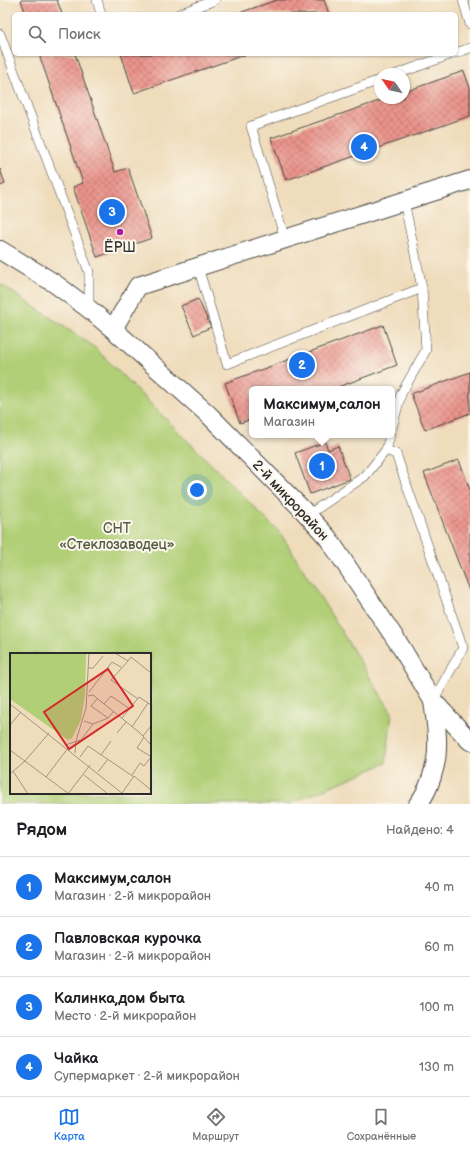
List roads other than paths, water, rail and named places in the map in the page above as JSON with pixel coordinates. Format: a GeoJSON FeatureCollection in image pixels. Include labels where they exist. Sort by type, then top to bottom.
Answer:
{"type":"FeatureCollection","features":[{"type":"Feature","properties":{"kind":"street"},"geometry":{"type":"LineString","coordinates":[[113,329],[138,286],[470,180]]}},
{"type":"Feature","properties":{"kind":"street","name":"2-й микрорайон"},"geometry":{"type":"LineString","coordinates":[[0,250],[54,283],[113,329],[209,415],[308,515],[328,538],[401,648],[434,701],[470,741]]}},
{"type":"Feature","properties":{"kind":"street"},"geometry":{"type":"LineString","coordinates":[[418,804],[433,774],[438,749],[434,701]]}},
{"type":"Feature","properties":{"kind":"lane"},"geometry":{"type":"LineString","coordinates":[[97,0],[100,12]]}},
{"type":"Feature","properties":{"kind":"lane"},"geometry":{"type":"LineString","coordinates":[[184,12],[216,0]]}},
{"type":"Feature","properties":{"kind":"lane"},"geometry":{"type":"LineString","coordinates":[[463,0],[470,24]]}},
{"type":"Feature","properties":{"kind":"lane"},"geometry":{"type":"LineString","coordinates":[[0,34],[88,272],[89,309]]}},
{"type":"Feature","properties":{"kind":"lane"},"geometry":{"type":"LineString","coordinates":[[458,52],[470,48]]}},
{"type":"Feature","properties":{"kind":"lane"},"geometry":{"type":"LineString","coordinates":[[410,69],[446,56]]}},
{"type":"Feature","properties":{"kind":"lane"},"geometry":{"type":"LineString","coordinates":[[285,239],[251,126],[374,82]]}},
{"type":"Feature","properties":{"kind":"lane"},"geometry":{"type":"LineString","coordinates":[[395,417],[401,394],[426,350],[422,288],[404,201]]}},
{"type":"Feature","properties":{"kind":"lane"},"geometry":{"type":"LineString","coordinates":[[198,267],[227,364],[422,288]]}},
{"type":"Feature","properties":{"kind":"lane"},"geometry":{"type":"LineString","coordinates":[[308,515],[365,476],[386,450],[389,438]]}},
{"type":"Feature","properties":{"kind":"lane"},"geometry":{"type":"LineString","coordinates":[[386,450],[396,454],[463,648],[434,701]]}},
{"type":"Feature","properties":{"kind":"place","name":"Чайка"},"geometry":{"type":"Point","coordinates":[364,147]}},
{"type":"Feature","properties":{"kind":"place","name":"Калинка,дом быта"},"geometry":{"type":"Point","coordinates":[112,212]}},
{"type":"Feature","properties":{"kind":"place","name":"ЁРШ"},"geometry":{"type":"Point","coordinates":[120,232]}},
{"type":"Feature","properties":{"kind":"place","name":"Павловская курочка"},"geometry":{"type":"Point","coordinates":[302,365]}},
{"type":"Feature","properties":{"kind":"place","name":"Максимум,салон"},"geometry":{"type":"Point","coordinates":[322,466]}},
{"type":"Feature","properties":{"kind":"park label","name":"СНТ «Стеклозаводец»"},"geometry":{"type":"Point","coordinates":[117,536]}}]}
